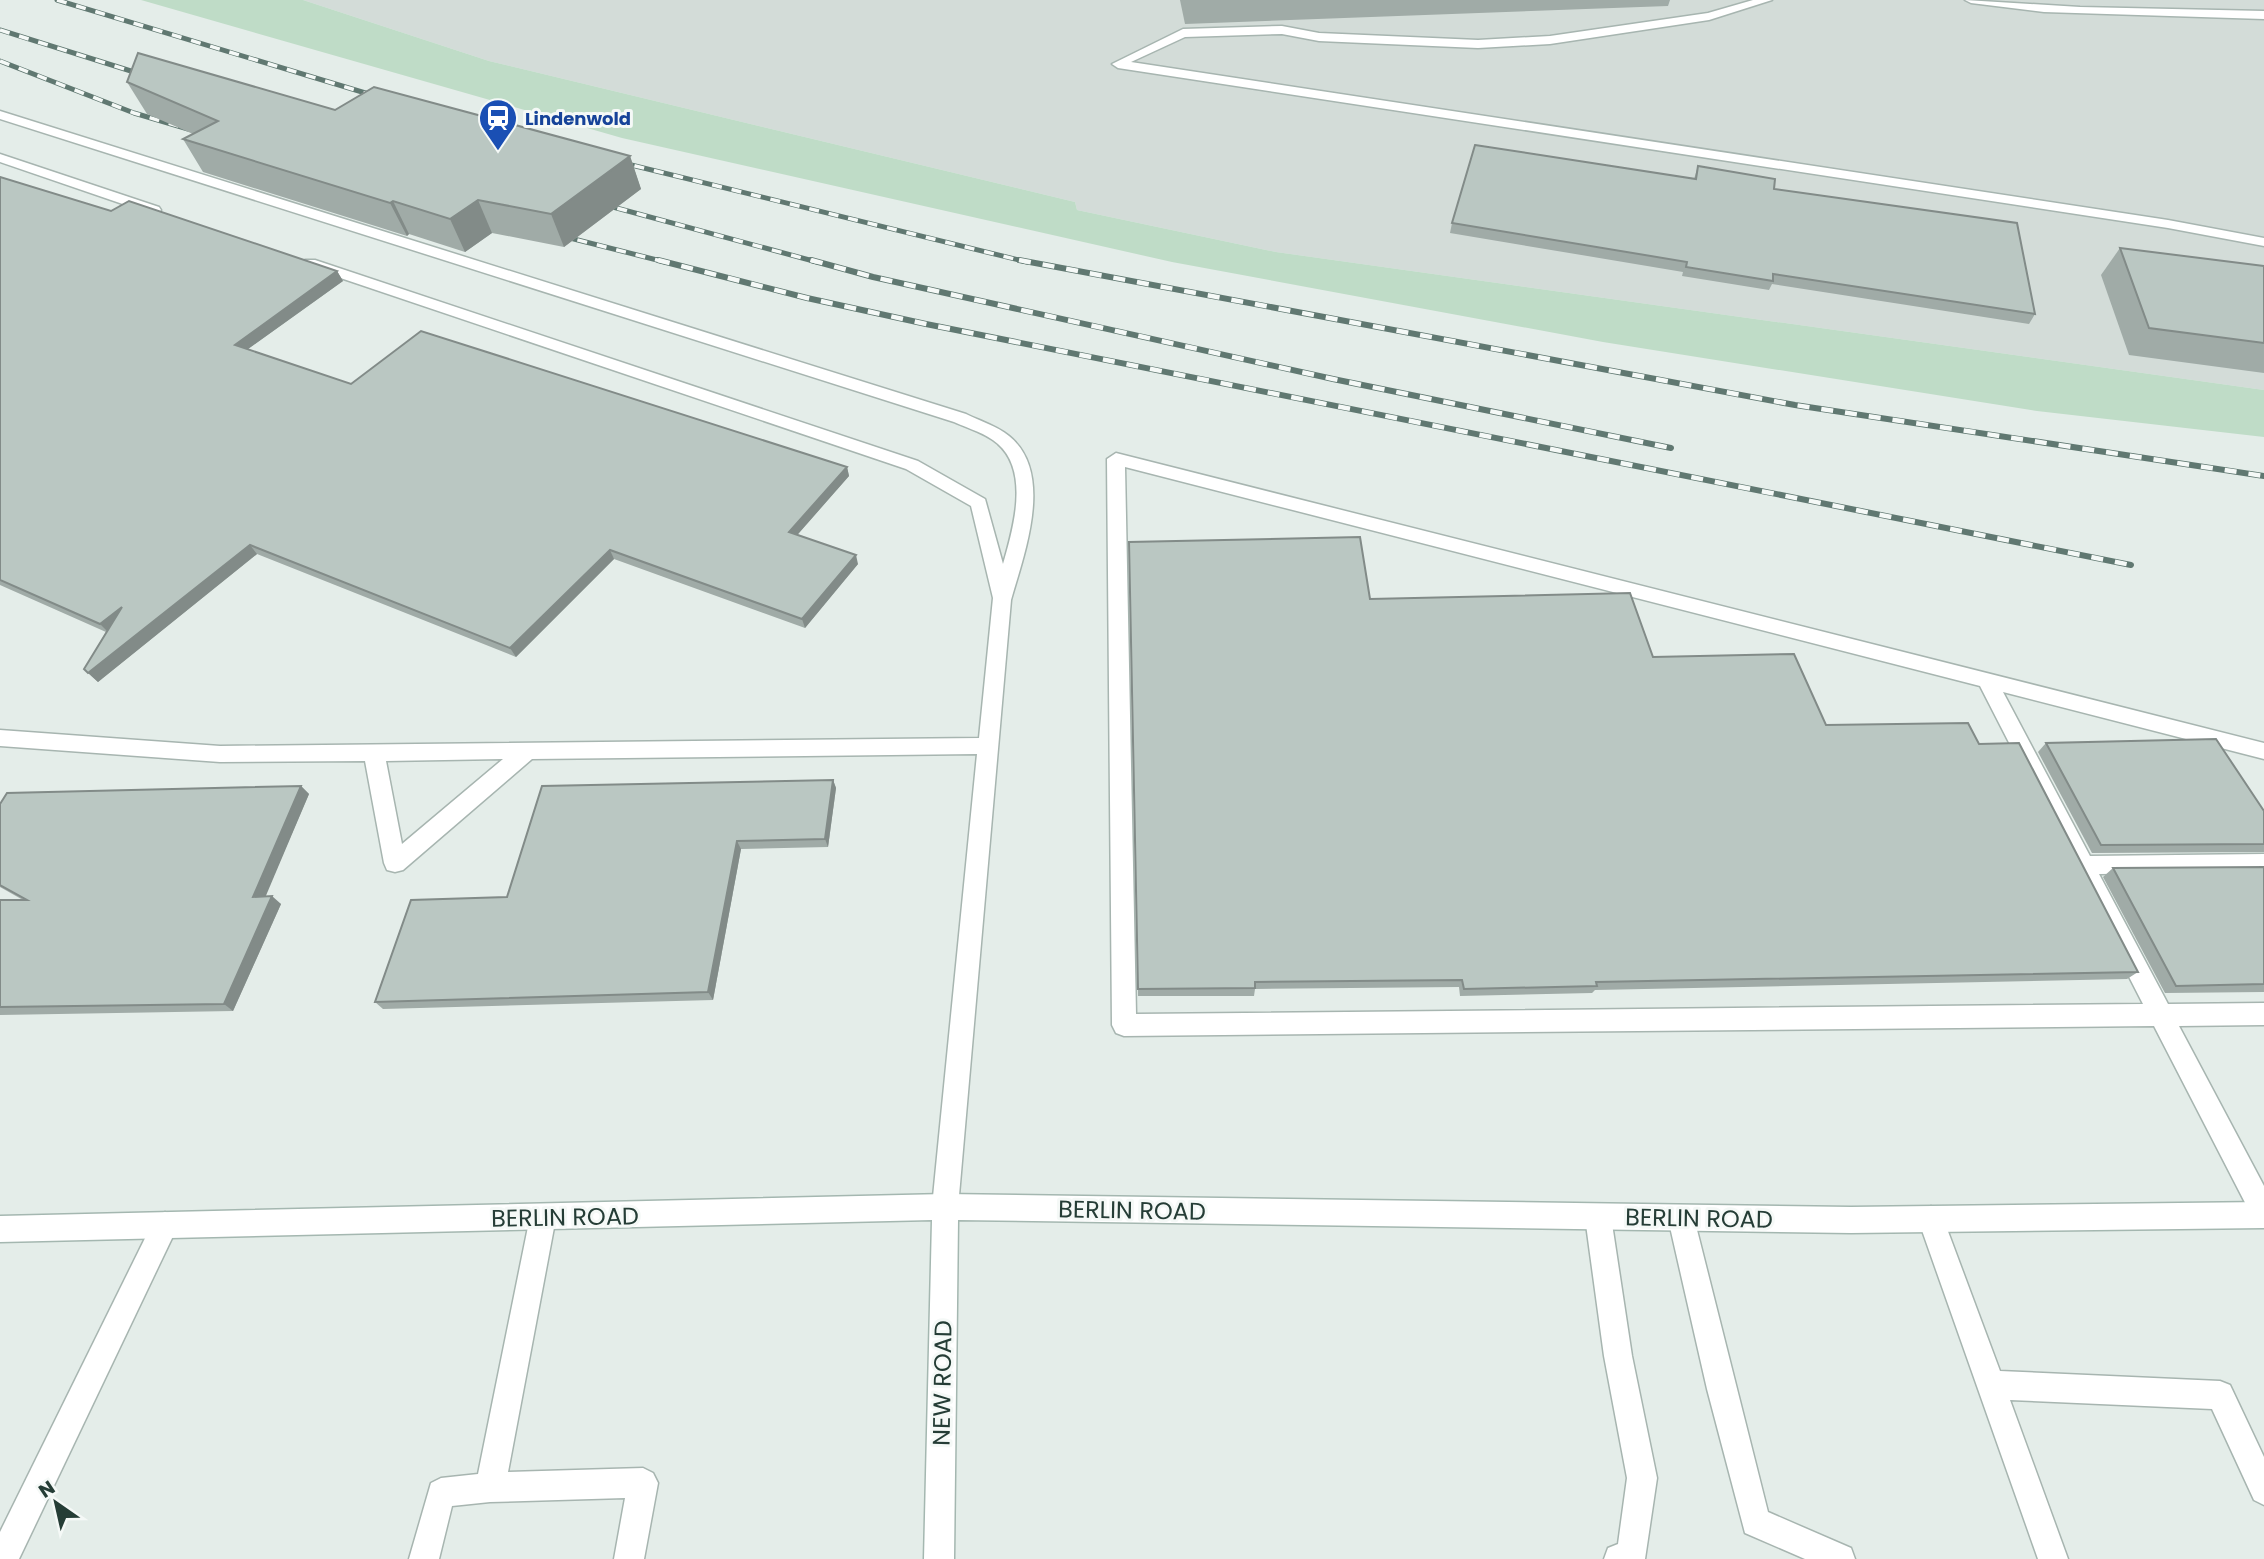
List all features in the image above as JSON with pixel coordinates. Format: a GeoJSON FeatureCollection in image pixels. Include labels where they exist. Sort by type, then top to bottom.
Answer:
{"type":"FeatureCollection","features":[{"type":"Feature","properties":{"kind":"street"},"geometry":{"type":"LineString","coordinates":[[1766,0],[1709,16],[1538,40],[1478,44],[1319,37],[1282,30],[1184,33],[1118,64],[2168,224],[2264,242]]}},
{"type":"Feature","properties":{"kind":"street"},"geometry":{"type":"LineString","coordinates":[[1971,0],[2070,10],[2210,10],[2264,15]]}},
{"type":"Feature","properties":{"kind":"street"},"geometry":{"type":"LineString","coordinates":[[0,114],[960,418],[1007,442],[1025,475],[1023,523],[1003,600]]}},
{"type":"Feature","properties":{"kind":"street"},"geometry":{"type":"LineString","coordinates":[[0,158],[163,213]]}},
{"type":"Feature","properties":{"kind":"street"},"geometry":{"type":"LineString","coordinates":[[292,256],[912,465],[979,503],[1003,600]]}},
{"type":"Feature","properties":{"kind":"street"},"geometry":{"type":"LineString","coordinates":[[2264,751],[1116,459],[1124,1025],[2264,1014]]}},
{"type":"Feature","properties":{"kind":"street","name":"NEW ROAD"},"geometry":{"type":"LineString","coordinates":[[939,1559],[945,1207],[1003,600]]}},
{"type":"Feature","properties":{"kind":"street"},"geometry":{"type":"LineString","coordinates":[[1987,680],[2264,1214]]}},
{"type":"Feature","properties":{"kind":"street"},"geometry":{"type":"LineString","coordinates":[[0,738],[220,754],[989,746]]}},
{"type":"Feature","properties":{"kind":"street"},"geometry":{"type":"LineString","coordinates":[[374,753],[395,863],[527,751]]}},
{"type":"Feature","properties":{"kind":"street"},"geometry":{"type":"LineString","coordinates":[[2083,865],[2264,863]]}},
{"type":"Feature","properties":{"kind":"street","name":"BERLIN ROAD"},"geometry":{"type":"LineString","coordinates":[[0,1229],[945,1207],[1681,1218],[1931,1219],[2264,1214]]}},
{"type":"Feature","properties":{"kind":"street"},"geometry":{"type":"LineString","coordinates":[[490,1487],[543,1217]]}},
{"type":"Feature","properties":{"kind":"street"},"geometry":{"type":"LineString","coordinates":[[1598,1217],[1618,1356],[1643,1478],[1632,1553],[1619,1559]]}},
{"type":"Feature","properties":{"kind":"street"},"geometry":{"type":"LineString","coordinates":[[1681,1218],[1721,1389],[1756,1522],[1840,1559]]}},
{"type":"Feature","properties":{"kind":"street"},"geometry":{"type":"LineString","coordinates":[[1931,1219],[2053,1559]]}},
{"type":"Feature","properties":{"kind":"street"},"geometry":{"type":"LineString","coordinates":[[3,1559],[165,1225]]}},
{"type":"Feature","properties":{"kind":"street"},"geometry":{"type":"LineString","coordinates":[[1990,1385],[2220,1395],[2264,1490]]}},
{"type":"Feature","properties":{"kind":"street"},"geometry":{"type":"LineString","coordinates":[[424,1559],[441,1493],[490,1487],[643,1483],[629,1559]]}},
{"type":"Feature","properties":{"kind":"shaded area"},"geometry":{"type":"Polygon","coordinates":[[[303,0],[2264,0],[2264,390],[1276,252],[1077,210],[1075,202],[489,61],[303,0]]]}},
{"type":"Feature","properties":{"kind":"green space"},"geometry":{"type":"Polygon","coordinates":[[[141,0],[303,0],[489,61],[1075,202],[1077,210],[1276,252],[2264,390],[2264,437],[2037,411],[1603,342],[1172,262],[622,138],[141,0]]]}},
{"type":"Feature","properties":{"kind":"building"},"geometry":{"type":"Polygon","coordinates":[[[138,53],[335,110],[374,87],[630,156],[551,214],[478,200],[450,219],[183,139],[218,121],[127,82],[138,53]]]}},
{"type":"Feature","properties":{"kind":"building"},"geometry":{"type":"Polygon","coordinates":[[[1475,145],[1696,179],[1698,166],[1775,179],[1774,189],[2017,223],[2035,314],[1773,274],[1773,281],[1686,267],[1687,262],[1452,223],[1475,145]]]}},
{"type":"Feature","properties":{"kind":"building"},"geometry":{"type":"Polygon","coordinates":[[[0,177],[111,211],[129,201],[337,271],[235,345],[351,384],[421,331],[847,467],[789,532],[856,555],[802,619],[610,550],[510,648],[250,545],[88,673],[84,669],[122,607],[100,624],[0,580],[0,177]]]}},
{"type":"Feature","properties":{"kind":"building"},"geometry":{"type":"Polygon","coordinates":[[[2120,248],[2264,266],[2264,343],[2149,328],[2120,248]]]}},
{"type":"Feature","properties":{"kind":"building"},"geometry":{"type":"Polygon","coordinates":[[[1360,537],[1370,599],[1630,593],[1653,657],[1794,654],[1826,725],[1968,723],[1979,744],[2019,743],[2138,972],[1596,982],[1597,986],[1464,989],[1462,980],[1255,982],[1255,988],[1138,989],[1129,542],[1360,537]]]}},
{"type":"Feature","properties":{"kind":"building"},"geometry":{"type":"Polygon","coordinates":[[[2216,739],[2264,811],[2264,844],[2101,845],[2046,743],[2216,739]]]}},
{"type":"Feature","properties":{"kind":"building"},"geometry":{"type":"Polygon","coordinates":[[[833,780],[825,839],[737,841],[708,992],[375,1002],[411,900],[507,897],[542,786],[833,780]]]}},
{"type":"Feature","properties":{"kind":"building"},"geometry":{"type":"Polygon","coordinates":[[[301,786],[253,897],[272,896],[224,1004],[0,1007],[0,900],[27,900],[0,885],[0,804],[7,793],[301,786]]]}},
{"type":"Feature","properties":{"kind":"building"},"geometry":{"type":"Polygon","coordinates":[[[2264,867],[2264,984],[2176,986],[2113,868],[2264,867]]]}},
{"type":"Feature","properties":{"kind":"railway"},"geometry":{"type":"LineString","coordinates":[[57,0],[382,98]]}},
{"type":"Feature","properties":{"kind":"railway"},"geometry":{"type":"LineString","coordinates":[[0,30],[150,77]]}},
{"type":"Feature","properties":{"kind":"railway"},"geometry":{"type":"LineString","coordinates":[[0,61],[134,113],[188,129]]}},
{"type":"Feature","properties":{"kind":"railway"},"geometry":{"type":"LineString","coordinates":[[615,161],[1027,262]]}},
{"type":"Feature","properties":{"kind":"railway"},"geometry":{"type":"LineString","coordinates":[[598,203],[817,262]]}},
{"type":"Feature","properties":{"kind":"railway"},"geometry":{"type":"LineString","coordinates":[[558,235],[665,262]]}},
{"type":"Feature","properties":{"kind":"railway"},"geometry":{"type":"LineString","coordinates":[[658,260],[807,298],[926,324],[2131,565]]}},
{"type":"Feature","properties":{"kind":"railway"},"geometry":{"type":"LineString","coordinates":[[811,260],[873,277],[1333,379],[1671,448]]}},
{"type":"Feature","properties":{"kind":"railway"},"geometry":{"type":"LineString","coordinates":[[1019,260],[1795,405],[2264,476]]}},
{"type":"Feature","properties":{"kind":"place","name":"Lindenwold"},"geometry":{"type":"Point","coordinates":[498,152]}}]}
